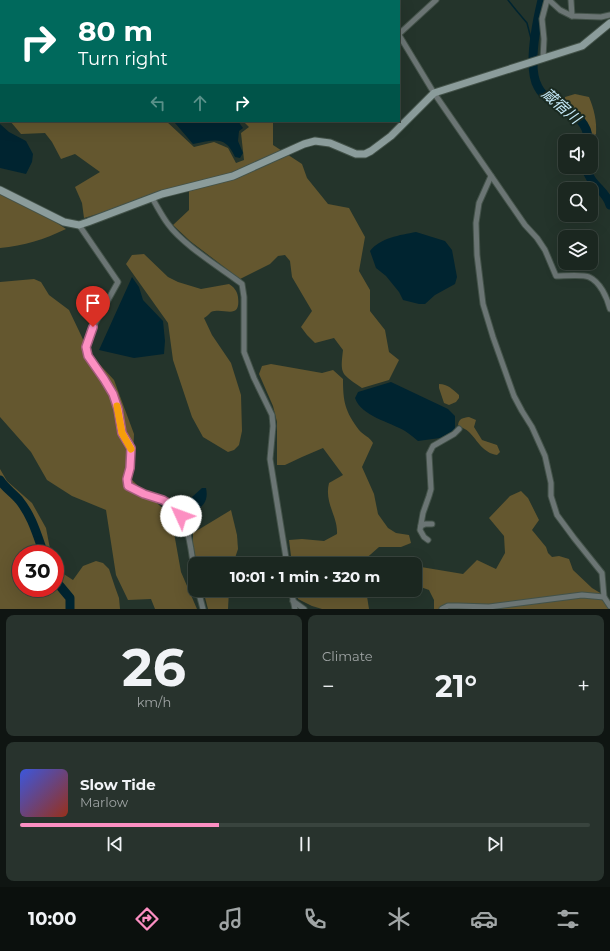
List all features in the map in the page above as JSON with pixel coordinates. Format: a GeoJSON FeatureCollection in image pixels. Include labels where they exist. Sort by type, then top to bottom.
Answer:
{"type":"FeatureCollection","features":[{"type":"Feature","properties":{"kind":"street"},"geometry":{"type":"LineString","coordinates":[[400,33],[436,0]]}},
{"type":"Feature","properties":{"kind":"street"},"geometry":{"type":"LineString","coordinates":[[543,59],[544,39],[542,19],[548,0],[560,10],[572,16],[610,16]]}},
{"type":"Feature","properties":{"kind":"street"},"geometry":{"type":"LineString","coordinates":[[571,0],[572,16]]}},
{"type":"Feature","properties":{"kind":"street"},"geometry":{"type":"LineString","coordinates":[[0,190],[56,218],[71,224],[79,225],[162,194],[233,176],[292,148],[315,141],[330,143],[356,154],[365,154],[391,136],[434,93],[582,46],[610,23]]}},
{"type":"Feature","properties":{"kind":"street"},"geometry":{"type":"LineString","coordinates":[[400,36],[434,93],[524,225],[541,244],[556,276],[588,276],[596,282],[603,291],[610,309]]}},
{"type":"Feature","properties":{"kind":"street"},"geometry":{"type":"LineString","coordinates":[[492,176],[479,203],[476,223],[477,255],[483,304],[514,396],[532,427],[545,456],[551,483],[551,496],[557,515],[602,573],[604,597],[610,606]]}},
{"type":"Feature","properties":{"kind":"street"},"geometry":{"type":"LineString","coordinates":[[152,198],[168,225],[177,234],[242,284],[244,297],[244,352],[254,378],[272,415],[273,426],[270,459],[286,557]]}},
{"type":"Feature","properties":{"kind":"street"},"geometry":{"type":"LineString","coordinates":[[79,225],[118,282],[93,327],[86,347],[88,356],[113,394],[118,409],[122,433],[131,448],[130,468],[127,479],[128,486],[144,494],[163,500],[173,506],[181,516],[188,531],[192,557]]}},
{"type":"Feature","properties":{"kind":"street"},"geometry":{"type":"LineString","coordinates":[[428,540],[420,530],[430,489],[429,461],[431,449],[433,446],[454,434],[459,429]]}},
{"type":"Feature","properties":{"kind":"street"},"geometry":{"type":"LineString","coordinates":[[421,526],[425,524],[432,524]]}},
{"type":"Feature","properties":{"kind":"street"},"geometry":{"type":"LineString","coordinates":[[442,609],[448,606],[489,607],[582,595],[604,597]]}},
{"type":"Feature","properties":{"kind":"street"},"geometry":{"type":"LineString","coordinates":[[200,597],[203,609]]}},
{"type":"Feature","properties":{"kind":"street"},"geometry":{"type":"LineString","coordinates":[[292,597],[295,609]]}},
{"type":"Feature","properties":{"kind":"street"},"geometry":{"type":"LineString","coordinates":[[293,601],[304,609]]}},
{"type":"Feature","properties":{"kind":"shaded area"},"geometry":{"type":"Polygon","coordinates":[[[575,94],[589,97],[596,120],[596,134],[590,134],[584,116],[569,108],[565,97],[575,94]]]}},
{"type":"Feature","properties":{"kind":"shaded area"},"geometry":{"type":"Polygon","coordinates":[[[11,122],[167,122],[194,147],[214,142],[228,148],[236,163],[244,160],[241,133],[249,127],[244,122],[273,122],[273,145],[302,164],[307,178],[328,204],[349,208],[365,237],[359,271],[370,290],[370,311],[385,330],[389,352],[399,360],[389,380],[362,388],[344,373],[342,369],[343,350],[334,338],[315,343],[307,335],[301,327],[312,311],[292,277],[290,261],[285,255],[278,256],[270,264],[240,279],[190,241],[173,225],[189,210],[189,185],[159,191],[128,205],[84,218],[82,203],[75,187],[100,172],[75,154],[61,159],[52,142],[45,133],[21,134],[11,122]]]}},
{"type":"Feature","properties":{"kind":"shaded area"},"geometry":{"type":"Polygon","coordinates":[[[0,191],[21,199],[66,229],[34,242],[0,248],[0,191]]]}},
{"type":"Feature","properties":{"kind":"shaded area"},"geometry":{"type":"Polygon","coordinates":[[[144,254],[168,277],[178,282],[201,289],[229,284],[237,293],[237,309],[230,312],[211,312],[204,318],[212,335],[231,363],[241,395],[242,431],[239,445],[234,450],[228,452],[203,437],[192,417],[173,360],[168,323],[126,264],[132,255],[144,254]]]}},
{"type":"Feature","properties":{"kind":"shaded area"},"geometry":{"type":"Polygon","coordinates":[[[34,279],[41,282],[49,295],[69,310],[90,354],[114,380],[134,434],[132,480],[171,516],[181,572],[188,588],[188,597],[192,597],[197,609],[155,609],[151,599],[128,600],[116,575],[106,510],[72,496],[47,480],[31,452],[0,417],[0,282],[34,279]]]}},
{"type":"Feature","properties":{"kind":"shaded area"},"geometry":{"type":"Polygon","coordinates":[[[271,364],[322,373],[333,370],[343,379],[344,400],[348,412],[359,430],[373,443],[362,467],[374,494],[378,514],[388,528],[396,533],[409,535],[411,543],[401,547],[379,547],[368,557],[291,557],[289,540],[302,539],[324,541],[337,534],[337,527],[328,497],[328,490],[329,483],[343,475],[323,448],[285,465],[277,465],[277,422],[273,406],[259,374],[262,366],[271,364]]]}},
{"type":"Feature","properties":{"kind":"shaded area"},"geometry":{"type":"Polygon","coordinates":[[[439,384],[447,386],[459,395],[456,402],[449,405],[444,403],[439,384]]]}},
{"type":"Feature","properties":{"kind":"shaded area"},"geometry":{"type":"Polygon","coordinates":[[[469,417],[476,420],[474,427],[482,440],[497,445],[500,452],[497,455],[484,449],[467,430],[458,425],[460,420],[469,417]]]}},
{"type":"Feature","properties":{"kind":"shaded area"},"geometry":{"type":"Polygon","coordinates":[[[0,469],[7,481],[32,503],[46,528],[49,545],[12,545],[12,597],[64,597],[64,574],[73,580],[83,566],[96,561],[103,563],[109,569],[119,598],[120,609],[0,609],[0,469]]]}},
{"type":"Feature","properties":{"kind":"shaded area"},"geometry":{"type":"Polygon","coordinates":[[[521,491],[528,498],[539,520],[532,530],[546,547],[548,553],[552,557],[559,556],[569,559],[573,570],[592,588],[607,597],[610,609],[434,609],[434,600],[429,590],[422,588],[422,567],[463,574],[477,560],[496,569],[505,553],[504,536],[489,518],[510,496],[521,491]]]}},
{"type":"Feature","properties":{"kind":"shaded area"},"geometry":{"type":"Polygon","coordinates":[[[231,510],[237,535],[238,549],[235,557],[195,557],[193,546],[193,533],[231,510]]]}},
{"type":"Feature","properties":{"kind":"shaded area"},"geometry":{"type":"Polygon","coordinates":[[[205,597],[229,597],[228,609],[208,609],[205,597]]]}},
{"type":"Feature","properties":{"kind":"shaded area"},"geometry":{"type":"Polygon","coordinates":[[[298,597],[367,597],[369,609],[322,609],[298,599],[298,597]]]}},
{"type":"Feature","properties":{"kind":"water"},"geometry":{"type":"Polygon","coordinates":[[[239,122],[243,128],[239,131],[238,141],[243,153],[240,158],[235,157],[227,145],[218,141],[207,141],[193,144],[175,123],[239,122]]]}},
{"type":"Feature","properties":{"kind":"water"},"geometry":{"type":"Polygon","coordinates":[[[0,124],[9,132],[26,141],[33,154],[32,162],[26,174],[0,168],[0,124]]]}},
{"type":"Feature","properties":{"kind":"water"},"geometry":{"type":"Polygon","coordinates":[[[416,232],[445,241],[452,250],[457,277],[455,284],[435,295],[425,304],[403,300],[399,292],[386,276],[376,268],[370,251],[385,240],[416,232]]]}},
{"type":"Feature","properties":{"kind":"water"},"geometry":{"type":"Polygon","coordinates":[[[132,277],[139,287],[143,300],[163,321],[165,341],[164,354],[134,358],[99,350],[132,277]]]}},
{"type":"Feature","properties":{"kind":"water"},"geometry":{"type":"Polygon","coordinates":[[[391,382],[448,409],[455,416],[455,430],[440,438],[418,441],[405,431],[370,414],[358,404],[355,398],[358,392],[391,382]]]}},
{"type":"Feature","properties":{"kind":"water"},"geometry":{"type":"Polygon","coordinates":[[[202,488],[206,488],[207,493],[204,504],[190,514],[187,511],[192,497],[202,488]]]}},
{"type":"Feature","properties":{"kind":"waterway"},"geometry":{"type":"LineString","coordinates":[[508,0],[527,23],[534,50]]}},
{"type":"Feature","properties":{"kind":"waterway","name":"蔵宿川"},"geometry":{"type":"LineString","coordinates":[[542,0],[534,44],[533,68],[535,79],[538,87],[544,95],[576,116],[582,123],[587,134]]}},
{"type":"Feature","properties":{"kind":"waterway","name":"蔵宿川"},"geometry":{"type":"LineString","coordinates":[[588,174],[594,183],[605,195],[610,205]]}},
{"type":"Feature","properties":{"kind":"waterway"},"geometry":{"type":"LineString","coordinates":[[0,480],[24,506],[34,526],[41,545]]}},
{"type":"Feature","properties":{"kind":"waterway"},"geometry":{"type":"LineString","coordinates":[[64,591],[70,598],[70,609]]}},
{"type":"Feature","properties":{"kind":"slow traffic"},"geometry":{"type":"LineString","coordinates":[[117,406],[122,433],[131,449]]}},
{"type":"Feature","properties":{"kind":"route"},"geometry":{"type":"LineString","coordinates":[[93,327],[86,347],[88,356],[113,394],[118,409],[122,433],[131,448],[130,468],[127,479],[128,486],[144,494],[163,500],[173,506],[181,516]]}}]}
